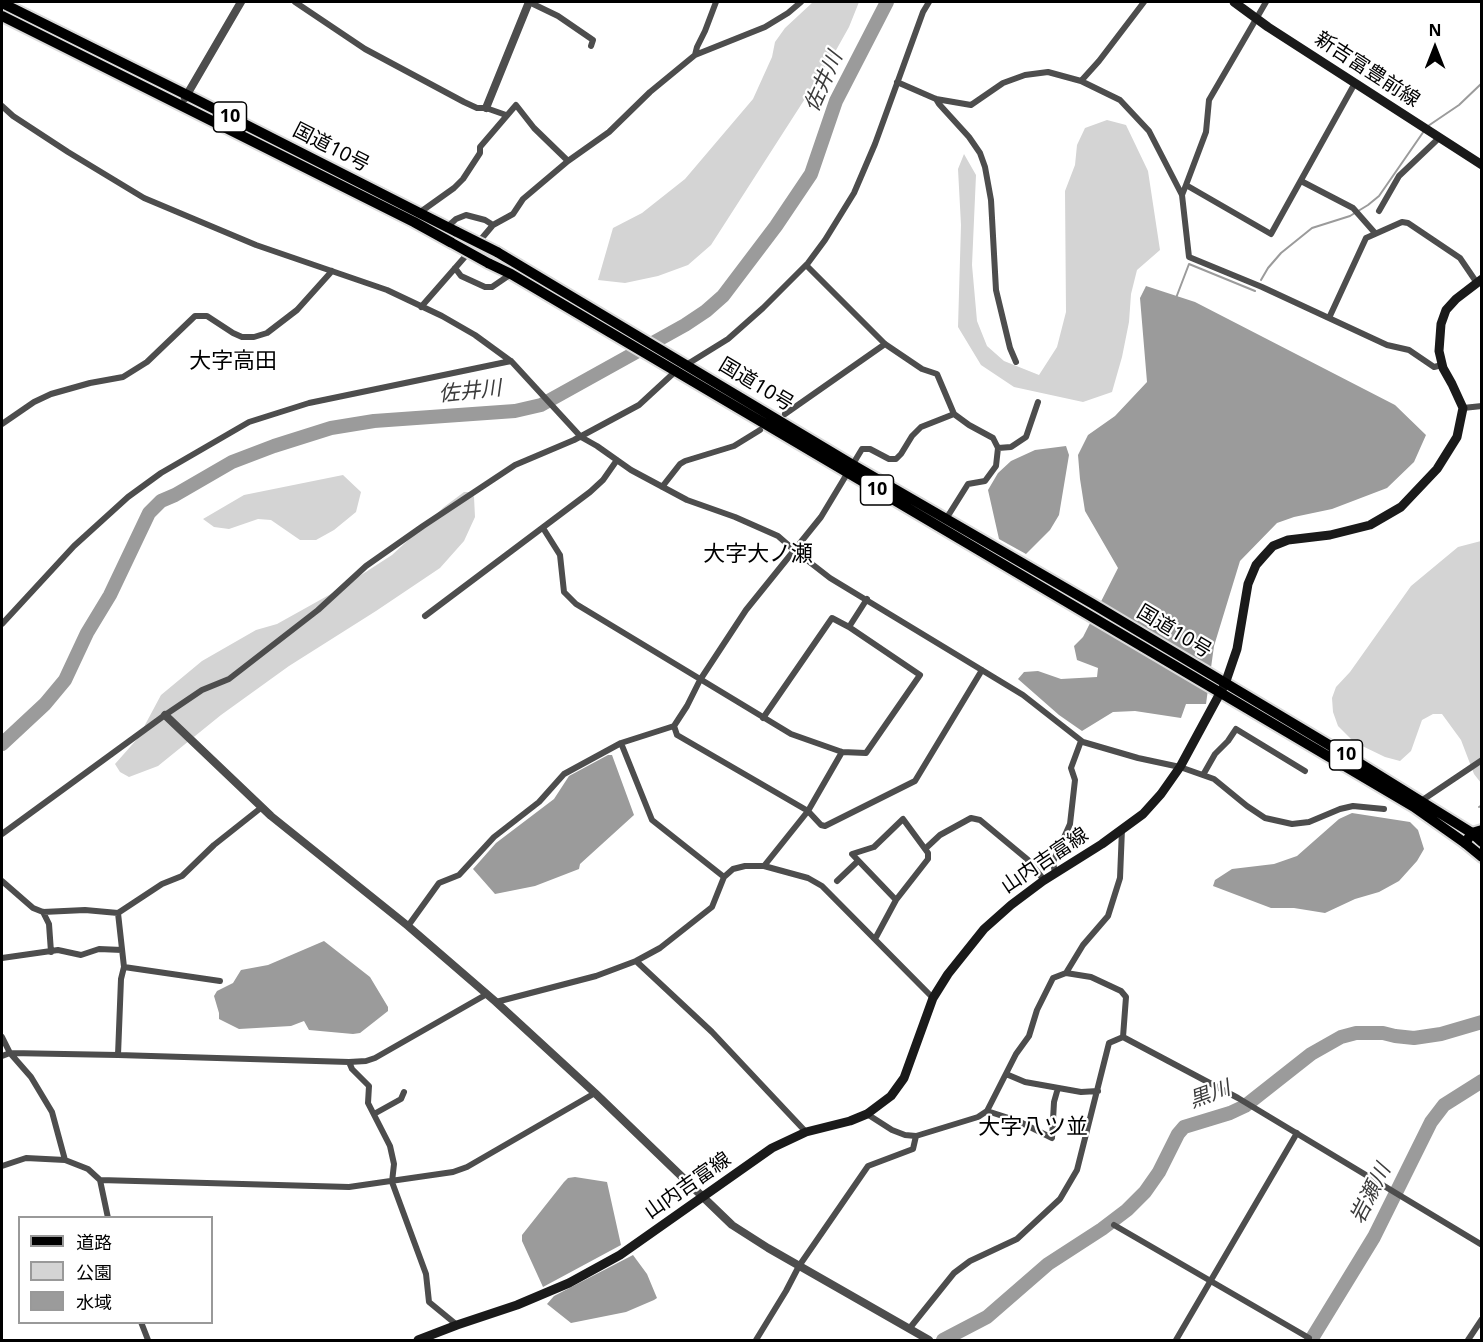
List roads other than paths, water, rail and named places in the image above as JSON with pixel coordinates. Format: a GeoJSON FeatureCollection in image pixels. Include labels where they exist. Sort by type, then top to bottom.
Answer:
{"type":"FeatureCollection","features":[{"type":"Feature","properties":{"kind":"highway","name":"国道10号"},"geometry":{"type":"LineString","coordinates":[[2,3],[497,252],[517,266],[610,319],[672,365],[687,365],[850,469],[1087,614],[1421,801],[1473,836]]}},
{"type":"Feature","properties":{"kind":"highway","name":"国道10号"},"geometry":{"type":"LineString","coordinates":[[2,15],[404,216],[511,274],[850,469],[946,519],[1093,604],[1219,687],[1414,807],[1473,836]]}},
{"type":"Feature","properties":{"kind":"highway","name":"10"},"geometry":{"type":"LineString","coordinates":[[1473,836],[1482,842]]}},
{"type":"Feature","properties":{"kind":"highway","name":"10"},"geometry":{"type":"LineString","coordinates":[[1473,836],[1482,857]]}},
{"type":"Feature","properties":{"kind":"main road","name":"新吉富豊前線"},"geometry":{"type":"LineString","coordinates":[[1234,2],[1482,165]]}},
{"type":"Feature","properties":{"kind":"main road"},"geometry":{"type":"LineString","coordinates":[[1463,408],[1442,365],[1439,351],[1440,332],[1446,310],[1479,281]]}},
{"type":"Feature","properties":{"kind":"main road","name":"山内吉富線"},"geometry":{"type":"LineString","coordinates":[[418,1341],[458,1324],[517,1305],[569,1283],[620,1255],[772,1148],[806,1132],[850,1121],[867,1114],[891,1096],[904,1078],[933,998],[948,974],[984,929],[1044,880],[1143,814],[1180,767],[1237,649],[1248,584],[1263,557],[1273,546],[1288,540],[1355,531],[1401,507],[1434,474],[1454,444],[1460,429],[1463,408]]}},
{"type":"Feature","properties":{"kind":"street"},"geometry":{"type":"LineString","coordinates":[[180,106],[241,2]]}},
{"type":"Feature","properties":{"kind":"street"},"geometry":{"type":"LineString","coordinates":[[295,2],[365,49],[464,102],[477,108],[486,108],[506,115]]}},
{"type":"Feature","properties":{"kind":"street"},"geometry":{"type":"LineString","coordinates":[[486,108],[529,2],[558,16],[592,40],[591,46]]}},
{"type":"Feature","properties":{"kind":"street"},"geometry":{"type":"LineString","coordinates":[[695,55],[716,2]]}},
{"type":"Feature","properties":{"kind":"street"},"geometry":{"type":"LineString","coordinates":[[421,307],[493,225],[513,213],[523,199],[568,161],[609,132],[695,55],[765,27],[788,14],[801,2]]}},
{"type":"Feature","properties":{"kind":"street"},"geometry":{"type":"LineString","coordinates":[[687,365],[728,339],[783,290],[806,265],[829,234],[854,193],[875,144],[923,12],[929,2]]}},
{"type":"Feature","properties":{"kind":"street"},"geometry":{"type":"LineString","coordinates":[[1081,81],[1144,2]]}},
{"type":"Feature","properties":{"kind":"street"},"geometry":{"type":"LineString","coordinates":[[1182,195],[1206,132],[1209,100],[1266,2]]}},
{"type":"Feature","properties":{"kind":"street"},"geometry":{"type":"LineString","coordinates":[[897,82],[936,99],[971,105],[1003,83],[1025,75],[1048,72],[1081,81],[1120,100],[1149,131],[1182,195],[1189,256],[1387,345],[1409,350],[1434,367],[1442,365]]}},
{"type":"Feature","properties":{"kind":"street"},"geometry":{"type":"LineString","coordinates":[[1186,185],[1271,234],[1355,83]]}},
{"type":"Feature","properties":{"kind":"street"},"geometry":{"type":"LineString","coordinates":[[936,99],[969,136],[980,153],[985,167],[991,200],[996,290],[1010,348],[1016,362]]}},
{"type":"Feature","properties":{"kind":"street"},"geometry":{"type":"LineString","coordinates":[[419,213],[463,179],[480,153],[480,147],[516,105],[534,128],[568,161]]}},
{"type":"Feature","properties":{"kind":"street"},"geometry":{"type":"LineString","coordinates":[[2,106],[13,116],[68,152],[144,198],[256,245],[387,290],[475,335],[511,361],[581,437],[647,480],[687,500],[735,517],[778,536],[831,578],[1023,695],[1081,741],[1138,758],[1180,767],[1214,779],[1265,818],[1292,824],[1309,822],[1353,806],[1384,809]]}},
{"type":"Feature","properties":{"kind":"street"},"geometry":{"type":"LineString","coordinates":[[1379,211],[1399,176],[1439,138]]}},
{"type":"Feature","properties":{"kind":"street"},"geometry":{"type":"LineString","coordinates":[[1300,182],[1353,208],[1375,233]]}},
{"type":"Feature","properties":{"kind":"street"},"geometry":{"type":"LineString","coordinates":[[451,230],[456,219],[466,215],[493,225]]}},
{"type":"Feature","properties":{"kind":"street"},"geometry":{"type":"LineString","coordinates":[[1329,318],[1366,238],[1402,222],[1460,258],[1479,281]]}},
{"type":"Feature","properties":{"kind":"street"},"geometry":{"type":"LineString","coordinates":[[806,265],[885,344],[922,369],[937,374],[954,414],[993,438],[998,448],[996,466],[985,481],[968,484],[946,519]]}},
{"type":"Feature","properties":{"kind":"street"},"geometry":{"type":"LineString","coordinates":[[455,268],[461,276],[492,287],[511,274]]}},
{"type":"Feature","properties":{"kind":"street"},"geometry":{"type":"LineString","coordinates":[[2,424],[34,402],[51,394],[123,377],[147,362],[195,316],[207,316],[242,337],[254,337],[267,333],[297,310],[332,270]]}},
{"type":"Feature","properties":{"kind":"street"},"geometry":{"type":"LineString","coordinates":[[785,414],[885,344]]}},
{"type":"Feature","properties":{"kind":"street"},"geometry":{"type":"LineString","coordinates":[[2,624],[74,546],[128,498],[161,473],[249,422],[309,403],[511,361]]}},
{"type":"Feature","properties":{"kind":"street"},"geometry":{"type":"LineString","coordinates":[[2,834],[165,715],[202,690],[237,673],[318,610],[366,566],[452,507],[525,459],[581,437],[645,400],[672,365]]}},
{"type":"Feature","properties":{"kind":"street"},"geometry":{"type":"LineString","coordinates":[[998,448],[1011,447],[1026,437],[1038,402]]}},
{"type":"Feature","properties":{"kind":"street"},"geometry":{"type":"LineString","coordinates":[[1463,408],[1482,406]]}},
{"type":"Feature","properties":{"kind":"street"},"geometry":{"type":"LineString","coordinates":[[408,926],[439,882],[459,875],[494,837],[539,802],[564,774],[621,743],[674,726],[700,680],[746,610],[820,517],[865,448],[870,448],[889,459],[896,459],[912,436],[921,428],[954,414]]}},
{"type":"Feature","properties":{"kind":"street"},"geometry":{"type":"LineString","coordinates":[[662,487],[685,461],[734,446],[760,430]]}},
{"type":"Feature","properties":{"kind":"street"},"geometry":{"type":"LineString","coordinates":[[425,616],[603,480],[617,460]]}},
{"type":"Feature","properties":{"kind":"street"},"geometry":{"type":"LineString","coordinates":[[543,528],[560,555],[564,592],[568,598],[610,626],[763,718],[796,737],[842,752],[866,753],[920,675],[832,618],[763,718]]}},
{"type":"Feature","properties":{"kind":"street"},"geometry":{"type":"LineString","coordinates":[[849,627],[867,599]]}},
{"type":"Feature","properties":{"kind":"street"},"geometry":{"type":"LineString","coordinates":[[674,726],[677,735],[808,811],[821,825],[825,826],[915,781],[982,670]]}},
{"type":"Feature","properties":{"kind":"street"},"geometry":{"type":"LineString","coordinates":[[165,715],[262,807],[408,926],[496,1002],[596,1093],[732,1225],[927,1339]]}},
{"type":"Feature","properties":{"kind":"street"},"geometry":{"type":"LineString","coordinates":[[1203,775],[1215,754],[1236,729],[1305,771]]}},
{"type":"Feature","properties":{"kind":"street"},"geometry":{"type":"LineString","coordinates":[[1055,873],[1053,862],[1070,824],[1076,780],[1071,768],[1081,741]]}},
{"type":"Feature","properties":{"kind":"street"},"geometry":{"type":"LineString","coordinates":[[621,743],[652,820],[724,877]]}},
{"type":"Feature","properties":{"kind":"street"},"geometry":{"type":"LineString","coordinates":[[764,866],[808,811],[842,752]]}},
{"type":"Feature","properties":{"kind":"street"},"geometry":{"type":"LineString","coordinates":[[1421,801],[1482,760]]}},
{"type":"Feature","properties":{"kind":"street"},"geometry":{"type":"LineString","coordinates":[[2,881],[33,908],[43,912],[85,910],[118,913],[162,884],[182,876],[214,845],[262,807]]}},
{"type":"Feature","properties":{"kind":"street"},"geometry":{"type":"LineString","coordinates":[[925,849],[940,835],[971,818],[981,820],[1027,859],[1044,880]]}},
{"type":"Feature","properties":{"kind":"street"},"geometry":{"type":"LineString","coordinates":[[875,939],[896,900],[928,859],[928,853],[903,819],[874,847],[852,855],[896,900]]}},
{"type":"Feature","properties":{"kind":"street"},"geometry":{"type":"LineString","coordinates":[[1066,973],[1083,945],[1108,916],[1120,878],[1122,829]]}},
{"type":"Feature","properties":{"kind":"street"},"geometry":{"type":"LineString","coordinates":[[837,881],[858,861]]}},
{"type":"Feature","properties":{"kind":"street"},"geometry":{"type":"LineString","coordinates":[[496,1002],[596,976],[636,961],[660,948],[712,907],[724,877],[733,869],[745,866],[764,866],[808,878],[822,886],[933,998]]}},
{"type":"Feature","properties":{"kind":"street"},"geometry":{"type":"LineString","coordinates":[[43,912],[50,924],[51,952]]}},
{"type":"Feature","properties":{"kind":"street"},"geometry":{"type":"LineString","coordinates":[[118,913],[124,967],[118,1054]]}},
{"type":"Feature","properties":{"kind":"street"},"geometry":{"type":"LineString","coordinates":[[2,958],[58,950],[81,955],[99,949],[122,950]]}},
{"type":"Feature","properties":{"kind":"street"},"geometry":{"type":"LineString","coordinates":[[636,961],[712,1032],[806,1132]]}},
{"type":"Feature","properties":{"kind":"street"},"geometry":{"type":"LineString","coordinates":[[124,967],[220,981]]}},
{"type":"Feature","properties":{"kind":"street"},"geometry":{"type":"LineString","coordinates":[[867,1114],[892,1130],[916,1136],[978,1117],[987,1111],[1029,1036],[1037,1011],[1053,978],[1066,973],[1090,977],[1121,991],[1126,997],[1124,1037]]}},
{"type":"Feature","properties":{"kind":"street"},"geometry":{"type":"LineString","coordinates":[[2,1056],[10,1053],[118,1054],[366,1062],[487,994]]}},
{"type":"Feature","properties":{"kind":"street"},"geometry":{"type":"LineString","coordinates":[[2,1037],[10,1053],[31,1077],[52,1113],[66,1160]]}},
{"type":"Feature","properties":{"kind":"street"},"geometry":{"type":"LineString","coordinates":[[909,1329],[954,1273],[970,1261],[1017,1239],[1060,1199],[1077,1170],[1109,1043],[1124,1037],[1238,1098],[1482,1245]]}},
{"type":"Feature","properties":{"kind":"street"},"geometry":{"type":"LineString","coordinates":[[350,1062],[352,1069],[369,1086],[368,1103],[390,1146],[394,1164],[392,1182],[426,1274],[429,1302],[458,1324]]}},
{"type":"Feature","properties":{"kind":"street"},"geometry":{"type":"LineString","coordinates":[[1006,1074],[1025,1082],[1081,1092],[1098,1091]]}},
{"type":"Feature","properties":{"kind":"street"},"geometry":{"type":"LineString","coordinates":[[987,1111],[1018,1120],[1052,1138],[1054,1102],[1058,1088]]}},
{"type":"Feature","properties":{"kind":"street"},"geometry":{"type":"LineString","coordinates":[[374,1114],[401,1099],[404,1092]]}},
{"type":"Feature","properties":{"kind":"street"},"geometry":{"type":"LineString","coordinates":[[100,1180],[350,1187],[453,1172],[467,1167],[596,1093]]}},
{"type":"Feature","properties":{"kind":"street"},"geometry":{"type":"LineString","coordinates":[[1176,1341],[1297,1133]]}},
{"type":"Feature","properties":{"kind":"street"},"geometry":{"type":"LineString","coordinates":[[756,1341],[799,1266],[868,1166],[913,1149],[916,1136]]}},
{"type":"Feature","properties":{"kind":"street"},"geometry":{"type":"LineString","coordinates":[[2,1166],[26,1158],[66,1160],[88,1169],[100,1180],[108,1216]]}},
{"type":"Feature","properties":{"kind":"street"},"geometry":{"type":"LineString","coordinates":[[1114,1225],[1309,1338]]}},
{"type":"Feature","properties":{"kind":"street"},"geometry":{"type":"LineString","coordinates":[[1468,1341],[1482,1318]]}},
{"type":"Feature","properties":{"kind":"street"},"geometry":{"type":"LineString","coordinates":[[141,1324],[148,1341]]}},
{"type":"Feature","properties":{"kind":"water"},"geometry":{"type":"Polygon","coordinates":[[[1146,286],[1195,302],[1395,405],[1426,435],[1414,462],[1387,488],[1332,509],[1277,523],[1240,561],[1214,646],[1206,704],[1186,704],[1181,718],[1135,711],[1113,712],[1082,731],[1059,715],[1018,679],[1024,672],[1038,671],[1061,679],[1097,677],[1098,668],[1077,660],[1074,646],[1083,637],[1118,568],[1085,511],[1078,455],[1088,435],[1115,416],[1147,382],[1140,298],[1146,286]]]}},
{"type":"Feature","properties":{"kind":"water"},"geometry":{"type":"Polygon","coordinates":[[[1066,446],[1069,455],[1059,515],[1050,530],[1026,554],[999,539],[988,490],[998,473],[1011,461],[1035,450],[1066,446]]]}},
{"type":"Feature","properties":{"kind":"water"},"geometry":{"type":"Polygon","coordinates":[[[612,755],[634,815],[580,864],[579,869],[535,886],[495,894],[473,869],[496,843],[554,799],[569,776],[612,755]]]}},
{"type":"Feature","properties":{"kind":"water"},"geometry":{"type":"Polygon","coordinates":[[[1352,813],[1410,822],[1418,830],[1424,849],[1417,861],[1399,881],[1379,892],[1355,899],[1325,913],[1294,908],[1271,908],[1213,886],[1215,880],[1232,869],[1274,864],[1297,856],[1339,819],[1352,813]]]}},
{"type":"Feature","properties":{"kind":"water"},"geometry":{"type":"Polygon","coordinates":[[[324,941],[370,977],[388,1007],[388,1011],[360,1033],[309,1030],[304,1021],[291,1026],[239,1029],[219,1019],[214,996],[217,991],[233,983],[241,970],[268,965],[324,941]]]}},
{"type":"Feature","properties":{"kind":"water"},"geometry":{"type":"Polygon","coordinates":[[[568,1178],[607,1182],[621,1245],[543,1287],[522,1241],[522,1235],[564,1182],[568,1178]]]}},
{"type":"Feature","properties":{"kind":"water"},"geometry":{"type":"Polygon","coordinates":[[[633,1255],[647,1274],[657,1298],[654,1300],[626,1312],[571,1323],[547,1304],[554,1296],[633,1255]]]}},
{"type":"Feature","properties":{"kind":"waterway","name":"佐井川"},"geometry":{"type":"LineString","coordinates":[[2,744],[45,704],[65,680],[87,633],[110,595],[149,513],[161,501],[232,462],[331,428],[374,421],[515,411],[541,405],[706,311],[723,296],[776,226],[811,174],[836,101],[887,2]]}},
{"type":"Feature","properties":{"kind":"waterway"},"geometry":{"type":"LineString","coordinates":[[1428,126],[1459,105],[1482,83]]}},
{"type":"Feature","properties":{"kind":"waterway"},"geometry":{"type":"LineString","coordinates":[[1261,280],[1281,253],[1312,228],[1350,216],[1379,196],[1424,131]]}},
{"type":"Feature","properties":{"kind":"waterway"},"geometry":{"type":"LineString","coordinates":[[1176,298],[1189,264],[1255,291]]}},
{"type":"Feature","properties":{"kind":"waterway","name":"黒川"},"geometry":{"type":"LineString","coordinates":[[943,1340],[987,1317],[1048,1264],[1127,1210],[1145,1192],[1159,1172],[1178,1134],[1184,1127],[1245,1106],[1311,1054],[1341,1037],[1356,1033],[1383,1033],[1414,1038],[1441,1034],[1482,1022]]}},
{"type":"Feature","properties":{"kind":"waterway","name":"岩瀬川"},"geometry":{"type":"LineString","coordinates":[[1311,1340],[1374,1237],[1431,1122],[1444,1105],[1482,1081]]}},
{"type":"Feature","properties":{"kind":"district","name":"大字高田"},"geometry":{"type":"Point","coordinates":[233,362]}},
{"type":"Feature","properties":{"kind":"district","name":"大字大ノ瀬"},"geometry":{"type":"Point","coordinates":[758,555]}},
{"type":"Feature","properties":{"kind":"district","name":"大字八ツ並"},"geometry":{"type":"Point","coordinates":[1033,1128]}}]}
